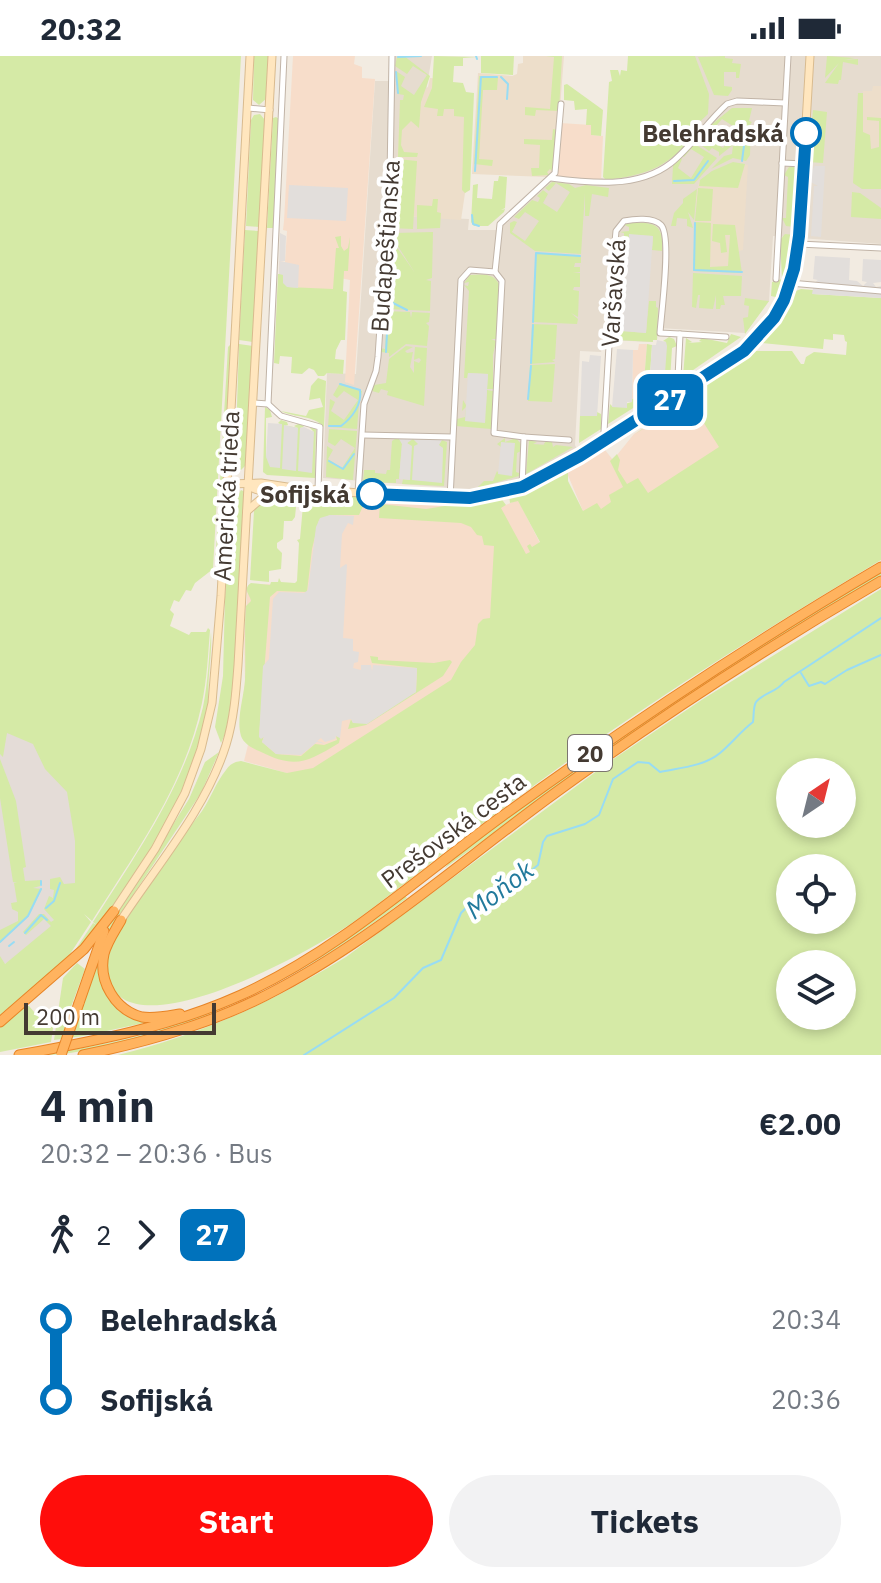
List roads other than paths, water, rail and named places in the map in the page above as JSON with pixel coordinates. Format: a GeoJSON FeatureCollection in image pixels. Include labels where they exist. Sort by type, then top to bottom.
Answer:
{"type":"FeatureCollection","features":[{"type":"Feature","properties":{"kind":"highway","name":"Prešovská cesta"},"geometry":{"type":"LineString","coordinates":[[19,1055],[107,1039],[199,1012],[272,979],[345,936],[497,820],[634,723],[749,647],[881,567]]}},
{"type":"Feature","properties":{"kind":"highway","name":"Prešovská cesta"},"geometry":{"type":"LineString","coordinates":[[83,1055],[199,1024],[278,990],[319,966],[384,922],[620,746],[756,656],[881,581]]}},
{"type":"Feature","properties":{"kind":"highway"},"geometry":{"type":"LineString","coordinates":[[61,1055],[105,928],[114,911]]}},
{"type":"Feature","properties":{"kind":"highway"},"geometry":{"type":"LineString","coordinates":[[0,1022],[84,949],[114,911]]}},
{"type":"Feature","properties":{"kind":"highway"},"geometry":{"type":"LineString","coordinates":[[93,963],[121,920]]}},
{"type":"Feature","properties":{"kind":"highway"},"geometry":{"type":"LineString","coordinates":[[121,920],[103,959],[106,982],[118,1004],[132,1013],[151,1018],[199,1012]]}},
{"type":"Feature","properties":{"kind":"street","name":"Americká trieda"},"geometry":{"type":"LineString","coordinates":[[114,911],[155,849],[189,785],[205,735],[216,669],[250,56]]}},
{"type":"Feature","properties":{"kind":"street","name":"Americká trieda"},"geometry":{"type":"LineString","coordinates":[[121,920],[200,800],[226,746],[236,695],[272,56]]}},
{"type":"Feature","properties":{"kind":"street"},"geometry":{"type":"LineString","coordinates":[[268,404],[284,56]]}},
{"type":"Feature","properties":{"kind":"street","name":"Budapeštianska"},"geometry":{"type":"LineString","coordinates":[[358,493],[364,404],[378,357],[390,178],[392,56]]}},
{"type":"Feature","properties":{"kind":"street"},"geometry":{"type":"LineString","coordinates":[[776,279],[788,56]]}},
{"type":"Feature","properties":{"kind":"street"},"geometry":{"type":"LineString","coordinates":[[227,484],[450,498],[487,497],[522,487],[553,473],[753,344],[774,318],[790,283],[799,244],[810,56]]}},
{"type":"Feature","properties":{"kind":"street"},"geometry":{"type":"LineString","coordinates":[[551,178],[601,182],[627,180],[660,169],[675,160],[729,103],[785,103]]}},
{"type":"Feature","properties":{"kind":"street"},"geometry":{"type":"LineString","coordinates":[[561,104],[555,173],[500,224],[495,272],[503,284],[494,433],[569,440]]}},
{"type":"Feature","properties":{"kind":"street"},"geometry":{"type":"LineString","coordinates":[[248,108],[270,110]]}},
{"type":"Feature","properties":{"kind":"street"},"geometry":{"type":"LineString","coordinates":[[782,163],[804,164]]}},
{"type":"Feature","properties":{"kind":"street","name":"Varšavská"},"geometry":{"type":"LineString","coordinates":[[608,439],[604,432],[615,236],[624,221],[653,221],[660,223],[664,230],[660,333],[726,337]]}},
{"type":"Feature","properties":{"kind":"street"},"geometry":{"type":"LineString","coordinates":[[799,244],[881,248]]}},
{"type":"Feature","properties":{"kind":"street"},"geometry":{"type":"LineString","coordinates":[[450,498],[461,280],[470,270],[495,272]]}},
{"type":"Feature","properties":{"kind":"street"},"geometry":{"type":"LineString","coordinates":[[790,283],[881,291]]}},
{"type":"Feature","properties":{"kind":"street"},"geometry":{"type":"LineString","coordinates":[[680,334],[678,378],[684,391]]}},
{"type":"Feature","properties":{"kind":"street","name":"Americká trieda"},"geometry":{"type":"LineString","coordinates":[[253,403],[268,404],[281,416],[321,428],[318,490]]}},
{"type":"Feature","properties":{"kind":"street"},"geometry":{"type":"LineString","coordinates":[[363,435],[452,437]]}},
{"type":"Feature","properties":{"kind":"street"},"geometry":{"type":"LineString","coordinates":[[522,487],[524,437]]}},
{"type":"Feature","properties":{"kind":"street"},"geometry":{"type":"LineString","coordinates":[[250,462],[268,487]]}},
{"type":"Feature","properties":{"kind":"street"},"geometry":{"type":"LineString","coordinates":[[247,511],[268,487]]}},
{"type":"Feature","properties":{"kind":"waterway"},"geometry":{"type":"LineString","coordinates":[[398,57],[421,56]]}},
{"type":"Feature","properties":{"kind":"waterway"},"geometry":{"type":"LineString","coordinates":[[396,72],[398,93]]}},
{"type":"Feature","properties":{"kind":"waterway"},"geometry":{"type":"LineString","coordinates":[[475,171],[481,77],[497,77]]}},
{"type":"Feature","properties":{"kind":"waterway"},"geometry":{"type":"LineString","coordinates":[[501,77],[508,84],[507,99]]}},
{"type":"Feature","properties":{"kind":"waterway"},"geometry":{"type":"LineString","coordinates":[[742,161],[746,130]]}},
{"type":"Feature","properties":{"kind":"waterway"},"geometry":{"type":"LineString","coordinates":[[674,181],[694,180],[708,161]]}},
{"type":"Feature","properties":{"kind":"waterway"},"geometry":{"type":"LineString","coordinates":[[472,215],[473,224],[479,226]]}},
{"type":"Feature","properties":{"kind":"waterway"},"geometry":{"type":"LineString","coordinates":[[695,223],[694,270],[742,272]]}},
{"type":"Feature","properties":{"kind":"waterway"},"geometry":{"type":"LineString","coordinates":[[392,251],[389,301],[407,310]]}},
{"type":"Feature","properties":{"kind":"waterway"},"geometry":{"type":"LineString","coordinates":[[533,322],[536,253],[580,256]]}},
{"type":"Feature","properties":{"kind":"waterway"},"geometry":{"type":"LineString","coordinates":[[386,352],[388,315]]}},
{"type":"Feature","properties":{"kind":"waterway"},"geometry":{"type":"LineString","coordinates":[[531,363],[533,325]]}},
{"type":"Feature","properties":{"kind":"waterway"},"geometry":{"type":"LineString","coordinates":[[528,399],[531,366]]}},
{"type":"Feature","properties":{"kind":"waterway"},"geometry":{"type":"LineString","coordinates":[[329,426],[341,426],[356,410],[360,400],[360,390],[340,384]]}},
{"type":"Feature","properties":{"kind":"waterway"},"geometry":{"type":"LineString","coordinates":[[329,461],[343,469],[354,454]]}},
{"type":"Feature","properties":{"kind":"waterway","name":"Moňok"},"geometry":{"type":"LineString","coordinates":[[304,1055],[394,998],[423,968],[441,960],[461,913],[468,906],[506,891],[538,865],[547,836],[585,824],[599,815],[613,779],[638,762],[649,763],[660,772],[692,766],[714,757],[753,722],[754,706],[759,699],[881,618]]}},
{"type":"Feature","properties":{"kind":"waterway"},"geometry":{"type":"LineString","coordinates":[[801,673],[809,686],[821,682],[825,684],[881,655]]}},
{"type":"Feature","properties":{"kind":"waterway"},"geometry":{"type":"LineString","coordinates":[[46,908],[54,901],[60,883]]}},
{"type":"Feature","properties":{"kind":"waterway"},"geometry":{"type":"LineString","coordinates":[[0,942],[28,916],[41,889]]}},
{"type":"Feature","properties":{"kind":"waterway"},"geometry":{"type":"LineString","coordinates":[[25,933],[41,915],[47,920]]}},
{"type":"Feature","properties":{"kind":"waterway"},"geometry":{"type":"LineString","coordinates":[[9,946],[14,942]]}},
{"type":"Feature","properties":{"kind":"place","name":"Belehradská"},"geometry":{"type":"Point","coordinates":[806,133]}},
{"type":"Feature","properties":{"kind":"place","name":"Sofijská"},"geometry":{"type":"Point","coordinates":[372,494]}}]}
